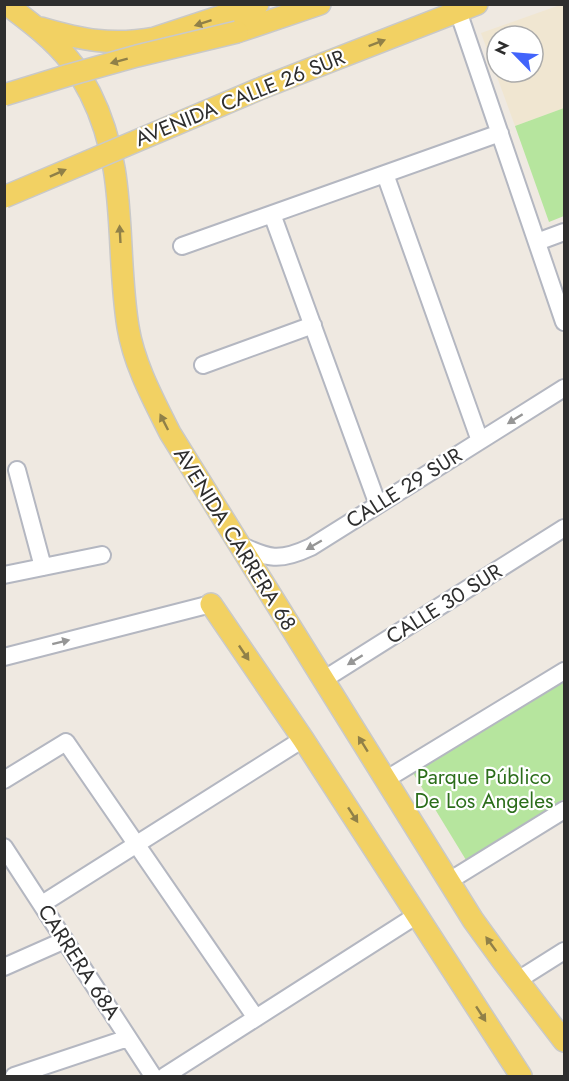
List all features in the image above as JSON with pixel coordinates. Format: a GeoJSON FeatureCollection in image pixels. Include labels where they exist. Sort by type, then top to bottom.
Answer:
{"type":"FeatureCollection","features":[{"type":"Feature","properties":{"kind":"main road","name":"AVENIDA CARRERA 68"},"geometry":{"type":"LineString","coordinates":[[6,4],[37,27],[72,63],[99,110],[115,168],[128,327],[140,369],[170,433],[473,920],[564,1041]]}},
{"type":"Feature","properties":{"kind":"main road"},"geometry":{"type":"LineString","coordinates":[[37,27],[100,42],[131,42],[155,38],[258,4]]}},
{"type":"Feature","properties":{"kind":"main road"},"geometry":{"type":"LineString","coordinates":[[4,95],[137,56],[237,32],[320,4]]}},
{"type":"Feature","properties":{"kind":"main road","name":"AVENIDA CALLE 26 SUR"},"geometry":{"type":"LineString","coordinates":[[4,196],[264,87],[468,8]]}},
{"type":"Feature","properties":{"kind":"main road"},"geometry":{"type":"LineString","coordinates":[[211,604],[303,739],[521,1077]]}},
{"type":"Feature","properties":{"kind":"street"},"geometry":{"type":"LineString","coordinates":[[468,8],[500,133],[564,322]]}},
{"type":"Feature","properties":{"kind":"street"},"geometry":{"type":"LineString","coordinates":[[182,246],[500,133]]}},
{"type":"Feature","properties":{"kind":"street"},"geometry":{"type":"LineString","coordinates":[[385,174],[480,441]]}},
{"type":"Feature","properties":{"kind":"street"},"geometry":{"type":"LineString","coordinates":[[273,214],[378,505]]}},
{"type":"Feature","properties":{"kind":"street"},"geometry":{"type":"LineString","coordinates":[[537,242],[564,232]]}},
{"type":"Feature","properties":{"kind":"street"},"geometry":{"type":"LineString","coordinates":[[203,365],[313,325]]}},
{"type":"Feature","properties":{"kind":"street","name":"CALLE 29 SUR"},"geometry":{"type":"LineString","coordinates":[[238,543],[258,554],[270,557],[294,555],[311,547],[564,388]]}},
{"type":"Feature","properties":{"kind":"street"},"geometry":{"type":"LineString","coordinates":[[17,470],[43,567]]}},
{"type":"Feature","properties":{"kind":"street","name":"CALLE 30 SUR"},"geometry":{"type":"LineString","coordinates":[[323,680],[564,528]]}},
{"type":"Feature","properties":{"kind":"street"},"geometry":{"type":"LineString","coordinates":[[4,575],[102,555]]}},
{"type":"Feature","properties":{"kind":"street"},"geometry":{"type":"LineString","coordinates":[[4,657],[211,604]]}},
{"type":"Feature","properties":{"kind":"street"},"geometry":{"type":"LineString","coordinates":[[385,780],[564,671]]}},
{"type":"Feature","properties":{"kind":"street"},"geometry":{"type":"LineString","coordinates":[[42,904],[303,739]]}},
{"type":"Feature","properties":{"kind":"street"},"geometry":{"type":"LineString","coordinates":[[4,780],[66,742],[256,1018]]}},
{"type":"Feature","properties":{"kind":"street"},"geometry":{"type":"LineString","coordinates":[[449,881],[564,810]]}},
{"type":"Feature","properties":{"kind":"street","name":"CARRERA 68A"},"geometry":{"type":"LineString","coordinates":[[4,847],[153,1077]]}},
{"type":"Feature","properties":{"kind":"street"},"geometry":{"type":"LineString","coordinates":[[165,1077],[417,915]]}},
{"type":"Feature","properties":{"kind":"street"},"geometry":{"type":"LineString","coordinates":[[4,967],[65,940]]}},
{"type":"Feature","properties":{"kind":"street"},"geometry":{"type":"LineString","coordinates":[[518,981],[564,951]]}},
{"type":"Feature","properties":{"kind":"street"},"geometry":{"type":"LineString","coordinates":[[14,1077],[128,1038]]}},
{"type":"Feature","properties":{"kind":"shaded area"},"geometry":{"type":"Polygon","coordinates":[[[564,5],[564,108],[515,126],[500,84],[545,84],[545,24],[506,24],[564,5]]]}},
{"type":"Feature","properties":{"kind":"shaded area"},"geometry":{"type":"Polygon","coordinates":[[[485,32],[485,44],[481,33],[485,32]]]}},
{"type":"Feature","properties":{"kind":"green space"},"geometry":{"type":"Polygon","coordinates":[[[564,108],[564,216],[549,222],[515,126],[564,108]]]}},
{"type":"Feature","properties":{"kind":"green space","name":"Parque Público De Los Angeles"},"geometry":{"type":"Polygon","coordinates":[[[564,681],[564,799],[466,860],[413,773],[564,681]]]}}]}
